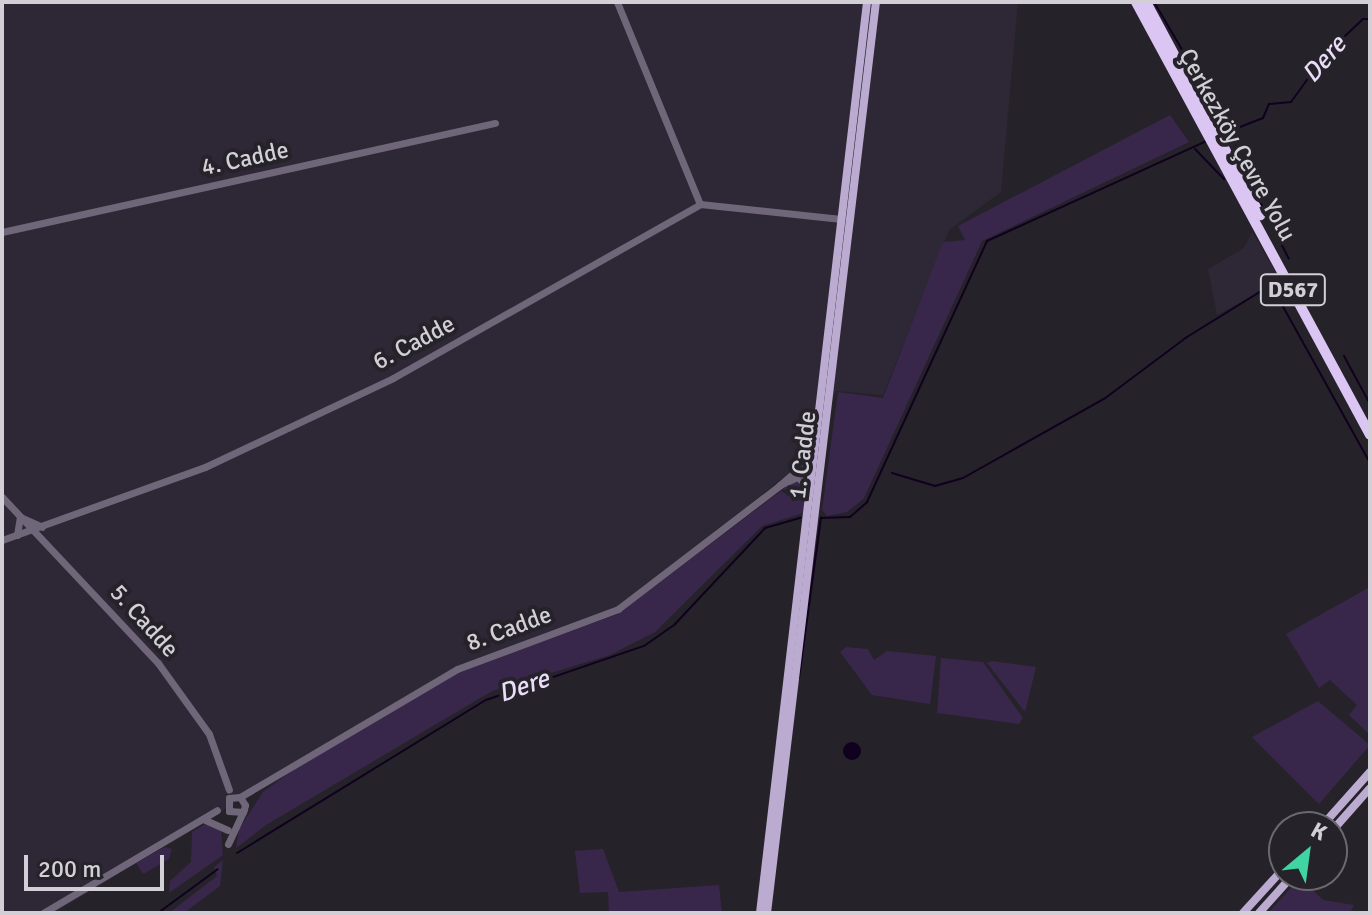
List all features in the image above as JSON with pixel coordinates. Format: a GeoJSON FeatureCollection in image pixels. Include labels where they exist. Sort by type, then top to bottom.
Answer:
{"type":"FeatureCollection","features":[{"type":"Feature","properties":{"kind":"highway","name":"Çerkezköy Çevre Yolu"},"geometry":{"type":"LineString","coordinates":[[1136,2],[1210,130],[1370,435]]}},
{"type":"Feature","properties":{"kind":"highway","name":"Çerkezköy Çevre Yolu"},"geometry":{"type":"LineString","coordinates":[[1146,2],[1197,107]]}},
{"type":"Feature","properties":{"kind":"highway","name":"D567"},"geometry":{"type":"LineString","coordinates":[[1217,144],[1370,422]]}},
{"type":"Feature","properties":{"kind":"main road","name":"1. Cadde"},"geometry":{"type":"LineString","coordinates":[[812,514],[811,489],[867,2]]}},
{"type":"Feature","properties":{"kind":"main road","name":"1. Cadde"},"geometry":{"type":"LineString","coordinates":[[760,913],[876,2]]}},
{"type":"Feature","properties":{"kind":"main road","name":"1. Cadde"},"geometry":{"type":"LineString","coordinates":[[767,913],[810,529]]}},
{"type":"Feature","properties":{"kind":"main road"},"geometry":{"type":"LineString","coordinates":[[1335,811],[1370,772]]}},
{"type":"Feature","properties":{"kind":"main road"},"geometry":{"type":"LineString","coordinates":[[1348,813],[1369,790]]}},
{"type":"Feature","properties":{"kind":"main road"},"geometry":{"type":"LineString","coordinates":[[1243,913],[1268,886]]}},
{"type":"Feature","properties":{"kind":"main road"},"geometry":{"type":"LineString","coordinates":[[1259,913],[1279,891]]}},
{"type":"Feature","properties":{"kind":"street"},"geometry":{"type":"LineString","coordinates":[[617,2],[700,204],[841,219]]}},
{"type":"Feature","properties":{"kind":"street","name":"4. Cadde"},"geometry":{"type":"LineString","coordinates":[[2,232],[495,123]]}},
{"type":"Feature","properties":{"kind":"street","name":"6. Cadde"},"geometry":{"type":"LineString","coordinates":[[2,540],[205,467],[393,378],[700,204]]}},
{"type":"Feature","properties":{"kind":"street","name":"8. Cadde"},"geometry":{"type":"LineString","coordinates":[[203,819],[457,669],[618,609],[780,485],[815,454]]}},
{"type":"Feature","properties":{"kind":"street"},"geometry":{"type":"LineString","coordinates":[[780,485],[797,477],[811,489]]}},
{"type":"Feature","properties":{"kind":"street","name":"5. Cadde"},"geometry":{"type":"LineString","coordinates":[[2,497],[158,663],[209,734],[231,800],[244,809]]}},
{"type":"Feature","properties":{"kind":"street"},"geometry":{"type":"LineString","coordinates":[[17,535],[20,517],[45,526],[41,542]]}},
{"type":"Feature","properties":{"kind":"street"},"geometry":{"type":"LineString","coordinates":[[228,844],[256,787]]}},
{"type":"Feature","properties":{"kind":"street"},"geometry":{"type":"LineString","coordinates":[[231,800],[244,809]]}},
{"type":"Feature","properties":{"kind":"street"},"geometry":{"type":"LineString","coordinates":[[43,913],[203,819],[228,830]]}},
{"type":"Feature","properties":{"kind":"shaded area"},"geometry":{"type":"Polygon","coordinates":[[[2,2],[1018,2],[1001,192],[949,230],[883,395],[836,391],[811,455],[613,615],[456,669],[54,913],[2,913],[2,2]]]}},
{"type":"Feature","properties":{"kind":"shaded area"},"geometry":{"type":"Polygon","coordinates":[[[1170,115],[1189,142],[982,241],[864,498],[847,512],[827,516],[822,510],[838,392],[883,398],[943,242],[965,240],[958,226],[1170,115]]]}},
{"type":"Feature","properties":{"kind":"shaded area"},"geometry":{"type":"Polygon","coordinates":[[[1252,232],[1281,281],[1217,315],[1208,269],[1244,248],[1252,232]]]}},
{"type":"Feature","properties":{"kind":"shaded area"},"geometry":{"type":"Polygon","coordinates":[[[794,481],[806,486],[803,513],[762,526],[655,632],[610,655],[492,691],[266,825],[236,848],[239,829],[263,792],[300,765],[458,671],[618,614],[794,481]]]}},
{"type":"Feature","properties":{"kind":"shaded area"},"geometry":{"type":"Polygon","coordinates":[[[1370,587],[1370,735],[1349,715],[1357,705],[1330,680],[1319,688],[1286,634],[1370,587]]]}},
{"type":"Feature","properties":{"kind":"shaded area"},"geometry":{"type":"Polygon","coordinates":[[[846,647],[868,649],[874,660],[887,651],[936,656],[930,704],[872,695],[840,652],[846,647]]]}},
{"type":"Feature","properties":{"kind":"shaded area"},"geometry":{"type":"Polygon","coordinates":[[[941,658],[983,662],[1023,718],[1019,724],[937,713],[941,658]]]}},
{"type":"Feature","properties":{"kind":"shaded area"},"geometry":{"type":"Polygon","coordinates":[[[987,663],[1036,667],[1025,712],[987,663]]]}},
{"type":"Feature","properties":{"kind":"shaded area"},"geometry":{"type":"Polygon","coordinates":[[[1318,701],[1370,745],[1319,804],[1252,737],[1318,701]]]}},
{"type":"Feature","properties":{"kind":"shaded area"},"geometry":{"type":"Polygon","coordinates":[[[852,742],[861,751],[852,760],[843,751],[852,742]]]}},
{"type":"Feature","properties":{"kind":"shaded area"},"geometry":{"type":"Polygon","coordinates":[[[205,824],[221,830],[223,855],[169,893],[170,881],[191,862],[192,832],[205,824]]]}},
{"type":"Feature","properties":{"kind":"shaded area"},"geometry":{"type":"Polygon","coordinates":[[[165,847],[172,849],[169,859],[143,874],[136,863],[165,847]]]}},
{"type":"Feature","properties":{"kind":"shaded area"},"geometry":{"type":"Polygon","coordinates":[[[603,849],[619,892],[719,885],[722,913],[609,913],[608,892],[580,893],[575,851],[603,849]]]}},
{"type":"Feature","properties":{"kind":"shaded area"},"geometry":{"type":"Polygon","coordinates":[[[223,860],[220,886],[184,913],[169,913],[217,876],[214,867],[223,860]]]}},
{"type":"Feature","properties":{"kind":"shaded area"},"geometry":{"type":"Polygon","coordinates":[[[1288,891],[1314,891],[1323,900],[1354,905],[1350,913],[1268,913],[1288,891]]]}},
{"type":"Feature","properties":{"kind":"waterway"},"geometry":{"type":"LineString","coordinates":[[1154,2],[1230,131]]}},
{"type":"Feature","properties":{"kind":"waterway","name":"Dere"},"geometry":{"type":"LineString","coordinates":[[1222,134],[1263,118],[1269,104],[1291,102],[1325,55],[1363,19],[1370,19]]}},
{"type":"Feature","properties":{"kind":"waterway"},"geometry":{"type":"LineString","coordinates":[[1235,134],[1237,157],[1289,259]]}},
{"type":"Feature","properties":{"kind":"waterway"},"geometry":{"type":"LineString","coordinates":[[799,678],[821,518],[850,517],[867,502],[987,241],[1206,141]]}},
{"type":"Feature","properties":{"kind":"waterway"},"geometry":{"type":"LineString","coordinates":[[1195,149],[1224,179]]}},
{"type":"Feature","properties":{"kind":"waterway"},"geometry":{"type":"LineString","coordinates":[[892,473],[935,486],[963,478],[1104,399],[1187,337],[1271,285],[1370,463]]}},
{"type":"Feature","properties":{"kind":"waterway"},"geometry":{"type":"LineString","coordinates":[[1344,356],[1370,404]]}},
{"type":"Feature","properties":{"kind":"waterway","name":"Dere"},"geometry":{"type":"LineString","coordinates":[[237,853],[486,700],[644,646],[675,624],[765,528],[801,518]]}},
{"type":"Feature","properties":{"kind":"waterway"},"geometry":{"type":"LineString","coordinates":[[158,913],[218,869]]}}]}
